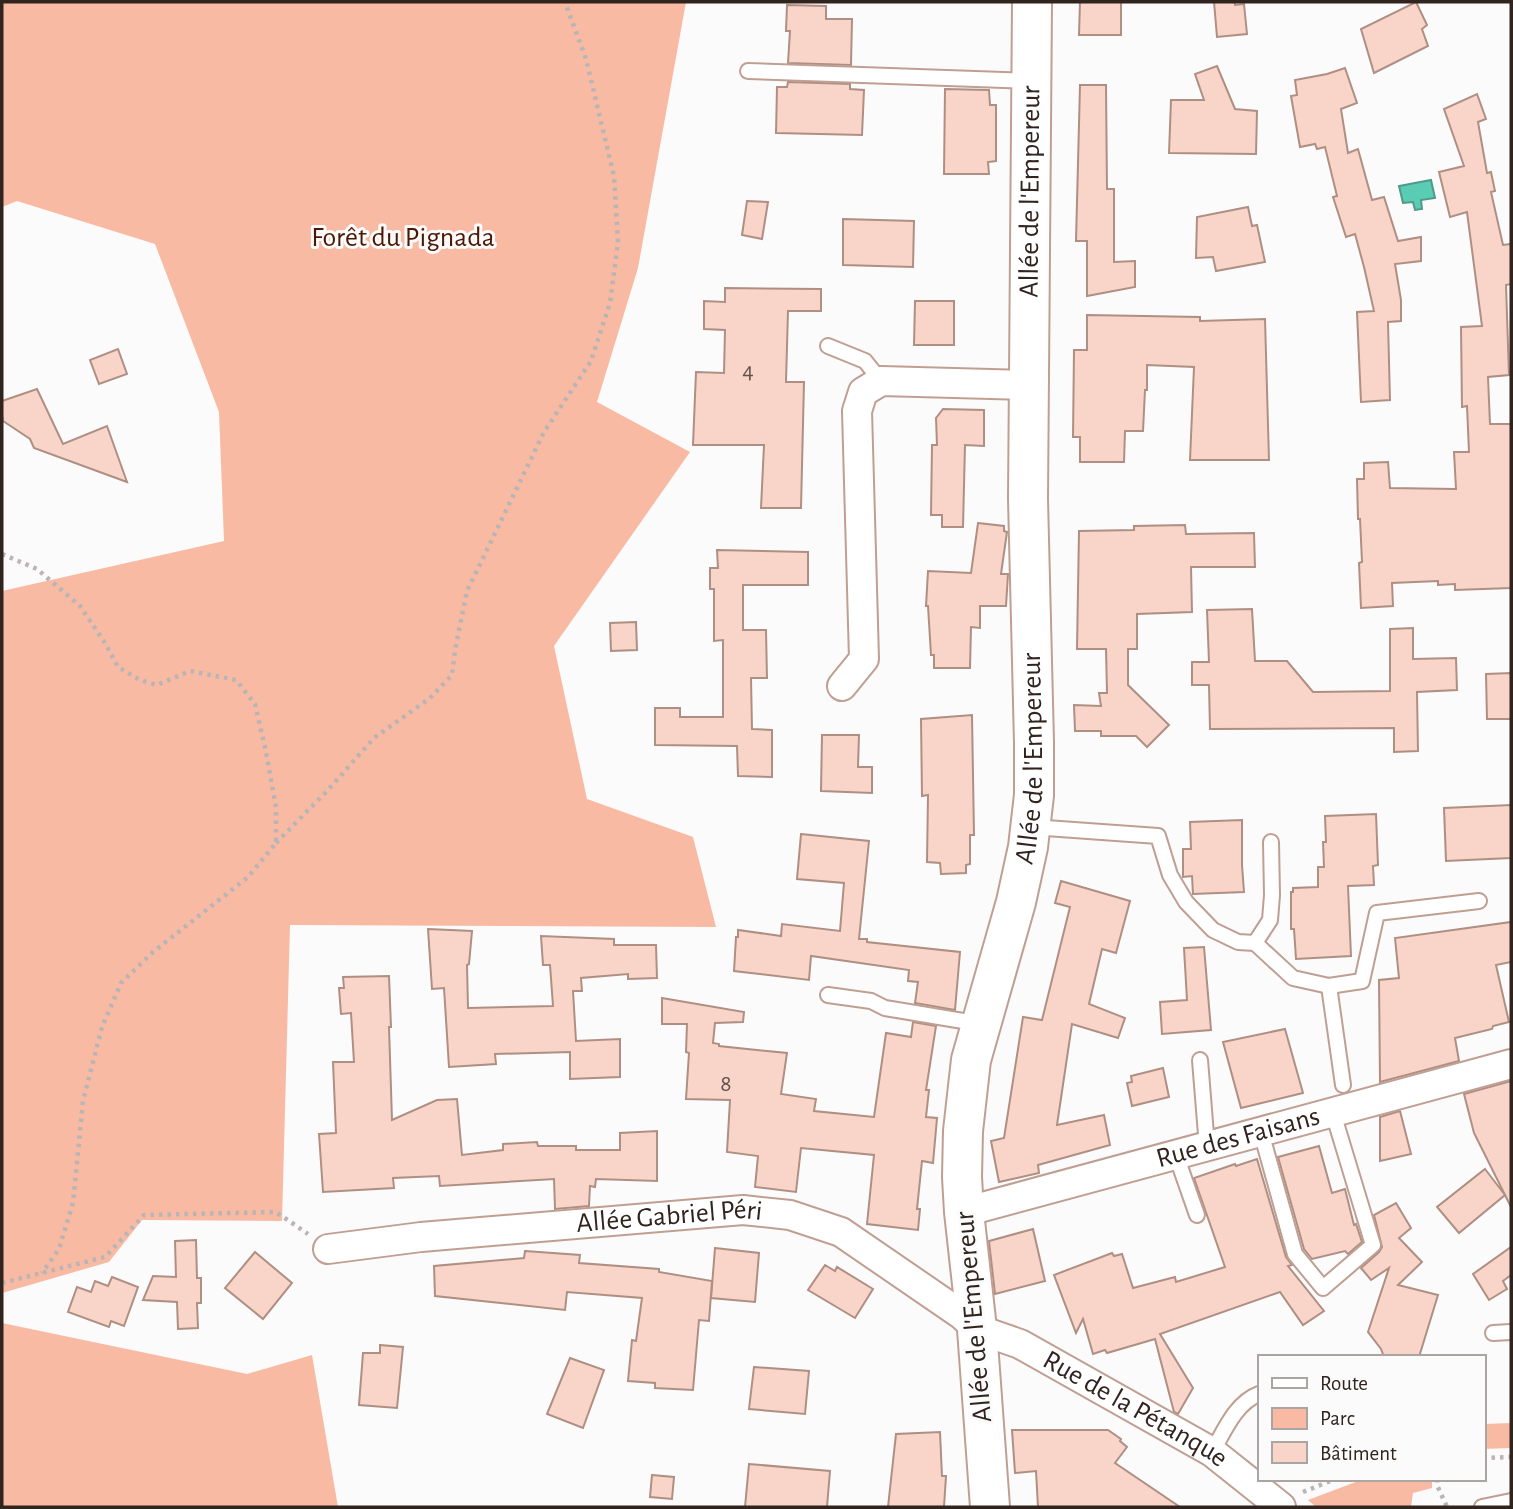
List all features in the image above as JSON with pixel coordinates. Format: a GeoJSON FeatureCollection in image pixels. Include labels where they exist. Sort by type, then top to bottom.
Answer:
{"type":"FeatureCollection","features":[{"type":"Feature","properties":{"kind":"street","name":"Allée de l'Empereur"},"geometry":{"type":"LineString","coordinates":[[990,1507],[962,1177],[971,1060],[1016,902],[1028,847],[1034,795],[1029,513],[1032,2]]}},
{"type":"Feature","properties":{"kind":"street"},"geometry":{"type":"LineString","coordinates":[[842,686],[864,659],[856,411],[863,392],[881,381],[1030,385]]}},
{"type":"Feature","properties":{"kind":"street","name":"Rue des Faisans"},"geometry":{"type":"LineString","coordinates":[[964,1212],[1511,1064]]}},
{"type":"Feature","properties":{"kind":"street","name":"Allée Gabriel Péri"},"geometry":{"type":"LineString","coordinates":[[328,1249],[421,1237],[743,1210],[790,1215],[841,1232],[962,1315],[977,1329]]}},
{"type":"Feature","properties":{"kind":"street","name":"Rue de la Pétanque"},"geometry":{"type":"LineString","coordinates":[[977,1329],[1020,1344],[1212,1452],[1281,1507]]}},
{"type":"Feature","properties":{"kind":"lane"},"geometry":{"type":"LineString","coordinates":[[748,71],[1031,81]]}},
{"type":"Feature","properties":{"kind":"lane"},"geometry":{"type":"LineString","coordinates":[[828,346],[865,361],[881,381]]}},
{"type":"Feature","properties":{"kind":"lane"},"geometry":{"type":"LineString","coordinates":[[1030,827],[1158,836],[1170,875],[1186,902],[1213,930],[1238,942],[1255,943],[1293,978],[1329,986],[1362,981],[1377,913],[1479,901]]}},
{"type":"Feature","properties":{"kind":"lane"},"geometry":{"type":"LineString","coordinates":[[1255,943],[1270,920],[1271,842]]}},
{"type":"Feature","properties":{"kind":"lane"},"geometry":{"type":"LineString","coordinates":[[1329,986],[1343,1085]]}},
{"type":"Feature","properties":{"kind":"lane"},"geometry":{"type":"LineString","coordinates":[[828,995],[871,1001],[885,1008],[981,1024]]}},
{"type":"Feature","properties":{"kind":"lane"},"geometry":{"type":"LineString","coordinates":[[1200,1060],[1207,1147]]}},
{"type":"Feature","properties":{"kind":"lane"},"geometry":{"type":"LineString","coordinates":[[1261,1132],[1295,1254],[1323,1288],[1373,1245],[1333,1113]]}},
{"type":"Feature","properties":{"kind":"lane"},"geometry":{"type":"LineString","coordinates":[[1176,1155],[1197,1215]]}},
{"type":"Feature","properties":{"kind":"lane"},"geometry":{"type":"LineString","coordinates":[[1493,1333],[1511,1332]]}},
{"type":"Feature","properties":{"kind":"lane"},"geometry":{"type":"LineString","coordinates":[[1212,1452],[1237,1409],[1258,1394]]}},
{"type":"Feature","properties":{"kind":"lane"},"geometry":{"type":"LineString","coordinates":[[1482,1507],[1511,1501]]}},
{"type":"Feature","properties":{"kind":"path"},"geometry":{"type":"LineString","coordinates":[[43,1273],[59,1249],[73,1203],[82,1101],[102,1027],[121,983],[153,952],[248,877],[374,738],[430,698],[452,675],[454,650],[467,591],[544,432],[591,361],[610,303],[618,242],[614,176],[586,59],[565,2]]}},
{"type":"Feature","properties":{"kind":"path"},"geometry":{"type":"LineString","coordinates":[[2,554],[37,569],[80,607],[118,667],[140,680],[157,685],[190,671],[236,680],[255,704],[276,807],[276,843]]}},
{"type":"Feature","properties":{"kind":"path"},"geometry":{"type":"LineString","coordinates":[[2,1283],[105,1257],[144,1215],[276,1212],[328,1249]]}},
{"type":"Feature","properties":{"kind":"path"},"geometry":{"type":"LineString","coordinates":[[1485,1458],[1511,1457]]}},
{"type":"Feature","properties":{"kind":"path"},"geometry":{"type":"LineString","coordinates":[[1437,1481],[1447,1507]]}},
{"type":"Feature","properties":{"kind":"green space","name":"Forêt du Pignada"},"geometry":{"type":"Polygon","coordinates":[[[2,2],[686,2],[638,268],[597,402],[690,452],[554,646],[587,799],[693,837],[716,927],[290,925],[282,1221],[142,1220],[109,1262],[2,1293],[2,591],[224,541],[219,412],[155,244],[17,201],[2,207],[2,2]]]}},
{"type":"Feature","properties":{"kind":"green space"},"geometry":{"type":"Polygon","coordinates":[[[2,1323],[247,1374],[312,1355],[338,1507],[2,1507],[2,1323]]]}},
{"type":"Feature","properties":{"kind":"green space"},"geometry":{"type":"Polygon","coordinates":[[[1511,1423],[1511,1448],[1485,1449],[1485,1424],[1511,1423]]]}},
{"type":"Feature","properties":{"kind":"green space"},"geometry":{"type":"Polygon","coordinates":[[[1358,1481],[1432,1481],[1432,1488],[1413,1493],[1411,1507],[1316,1507],[1308,1500],[1358,1481]]]}},
{"type":"Feature","properties":{"kind":"shaded area"},"geometry":{"type":"Polygon","coordinates":[[[1431,180],[1435,198],[1421,200],[1422,209],[1415,210],[1413,202],[1403,203],[1399,186],[1431,180]]]}},
{"type":"Feature","properties":{"kind":"building"},"geometry":{"type":"Polygon","coordinates":[[[1080,2],[1121,2],[1121,35],[1079,35],[1080,2]]]}},
{"type":"Feature","properties":{"kind":"building"},"geometry":{"type":"Polygon","coordinates":[[[1214,2],[1244,4],[1247,34],[1217,37],[1214,2]]]}},
{"type":"Feature","properties":{"kind":"building"},"geometry":{"type":"Polygon","coordinates":[[[1416,2],[1427,25],[1422,29],[1428,46],[1374,73],[1361,29],[1416,2]]]}},
{"type":"Feature","properties":{"kind":"building"},"geometry":{"type":"Polygon","coordinates":[[[787,5],[826,6],[826,19],[852,19],[851,65],[788,63],[790,31],[786,31],[787,5]]]}},
{"type":"Feature","properties":{"kind":"building"},"geometry":{"type":"Polygon","coordinates":[[[1217,66],[1235,109],[1257,111],[1256,154],[1169,153],[1171,100],[1204,100],[1195,74],[1217,66]]]}},
{"type":"Feature","properties":{"kind":"building"},"geometry":{"type":"Polygon","coordinates":[[[1345,68],[1357,103],[1341,109],[1348,153],[1358,149],[1372,200],[1384,197],[1398,241],[1421,237],[1421,261],[1395,264],[1401,300],[1401,321],[1388,322],[1390,400],[1361,402],[1357,312],[1374,311],[1364,267],[1355,234],[1346,237],[1333,197],[1337,196],[1325,147],[1317,149],[1315,144],[1300,147],[1291,96],[1297,95],[1295,80],[1345,68]]]}},
{"type":"Feature","properties":{"kind":"building"},"geometry":{"type":"Polygon","coordinates":[[[788,82],[850,84],[850,89],[864,90],[862,135],[776,133],[777,87],[787,87],[788,82]]]}},
{"type":"Feature","properties":{"kind":"building"},"geometry":{"type":"Polygon","coordinates":[[[1080,85],[1106,85],[1107,189],[1114,189],[1114,262],[1135,261],[1135,287],[1087,296],[1087,241],[1076,241],[1080,85]]]}},
{"type":"Feature","properties":{"kind":"building"},"geometry":{"type":"Polygon","coordinates":[[[945,89],[989,90],[990,105],[996,105],[996,161],[988,162],[989,174],[944,174],[945,89]]]}},
{"type":"Feature","properties":{"kind":"building"},"geometry":{"type":"Polygon","coordinates":[[[1477,94],[1486,119],[1478,122],[1487,173],[1491,172],[1495,191],[1491,192],[1503,245],[1511,244],[1511,284],[1506,285],[1509,375],[1488,377],[1490,424],[1511,424],[1511,588],[1455,590],[1455,584],[1438,585],[1438,581],[1392,583],[1393,606],[1361,608],[1359,563],[1362,562],[1357,479],[1364,479],[1364,463],[1388,462],[1390,488],[1456,489],[1454,452],[1469,452],[1467,406],[1462,407],[1461,327],[1482,326],[1467,212],[1450,217],[1439,172],[1464,166],[1444,109],[1477,94]]]}},
{"type":"Feature","properties":{"kind":"building"},"geometry":{"type":"Polygon","coordinates":[[[747,201],[768,202],[762,239],[742,235],[747,201]]]}},
{"type":"Feature","properties":{"kind":"building"},"geometry":{"type":"Polygon","coordinates":[[[1248,207],[1252,226],[1257,225],[1265,262],[1216,271],[1213,257],[1196,258],[1197,217],[1248,207]]]}},
{"type":"Feature","properties":{"kind":"building"},"geometry":{"type":"Polygon","coordinates":[[[843,219],[914,221],[913,267],[843,265],[843,219]]]}},
{"type":"Feature","properties":{"kind":"building"},"geometry":{"type":"Polygon","coordinates":[[[725,288],[821,289],[821,311],[788,311],[786,382],[804,382],[801,508],[761,508],[764,445],[693,445],[696,372],[724,373],[725,330],[704,329],[704,301],[725,302],[725,288]]]}},
{"type":"Feature","properties":{"kind":"building"},"geometry":{"type":"Polygon","coordinates":[[[915,301],[954,301],[954,345],[914,345],[915,301]]]}},
{"type":"Feature","properties":{"kind":"building"},"geometry":{"type":"Polygon","coordinates":[[[1087,315],[1200,317],[1200,321],[1265,319],[1269,460],[1190,460],[1194,367],[1147,365],[1143,431],[1125,431],[1124,462],[1080,462],[1080,437],[1073,437],[1074,350],[1087,350],[1087,315]]]}},
{"type":"Feature","properties":{"kind":"building"},"geometry":{"type":"Polygon","coordinates":[[[118,349],[127,374],[99,384],[90,360],[118,349]]]}},
{"type":"Feature","properties":{"kind":"building"},"geometry":{"type":"Polygon","coordinates":[[[37,389],[63,444],[107,426],[127,482],[34,448],[30,439],[3,421],[2,401],[37,389]]]}},
{"type":"Feature","properties":{"kind":"building"},"geometry":{"type":"Polygon","coordinates":[[[943,409],[984,410],[984,446],[965,445],[963,527],[942,527],[942,515],[931,515],[932,445],[937,445],[936,418],[943,409]]]}},
{"type":"Feature","properties":{"kind":"building"},"geometry":{"type":"Polygon","coordinates":[[[978,523],[1004,526],[1004,531],[1007,532],[1001,574],[1008,574],[1006,606],[980,606],[980,628],[971,627],[970,668],[934,668],[926,606],[928,571],[971,573],[978,523]]]}},
{"type":"Feature","properties":{"kind":"building"},"geometry":{"type":"Polygon","coordinates":[[[1185,525],[1186,534],[1254,533],[1255,567],[1191,567],[1192,612],[1137,614],[1137,649],[1128,649],[1128,685],[1169,725],[1147,747],[1136,736],[1101,736],[1101,731],[1075,731],[1074,705],[1101,706],[1099,693],[1107,693],[1106,649],[1077,649],[1079,531],[1134,530],[1134,526],[1185,525]]]}},
{"type":"Feature","properties":{"kind":"building"},"geometry":{"type":"Polygon","coordinates":[[[717,550],[808,552],[808,585],[743,585],[743,630],[766,630],[767,678],[751,678],[752,729],[772,730],[772,777],[738,776],[737,746],[655,745],[655,708],[680,708],[680,717],[723,717],[723,640],[714,641],[714,589],[710,589],[710,568],[718,568],[717,550]]]}},
{"type":"Feature","properties":{"kind":"building"},"geometry":{"type":"Polygon","coordinates":[[[1252,609],[1255,661],[1287,661],[1313,692],[1390,691],[1390,629],[1413,628],[1413,659],[1456,658],[1457,690],[1417,692],[1418,751],[1394,752],[1394,728],[1210,729],[1209,685],[1192,685],[1192,662],[1209,662],[1207,610],[1252,609]]]}},
{"type":"Feature","properties":{"kind":"building"},"geometry":{"type":"Polygon","coordinates":[[[636,622],[637,650],[611,651],[610,623],[636,622]]]}},
{"type":"Feature","properties":{"kind":"building"},"geometry":{"type":"Polygon","coordinates":[[[1511,673],[1511,719],[1487,719],[1486,674],[1511,673]]]}},
{"type":"Feature","properties":{"kind":"building"},"geometry":{"type":"Polygon","coordinates":[[[972,715],[974,835],[970,835],[970,864],[966,865],[966,873],[941,874],[940,863],[927,862],[928,795],[922,796],[921,719],[972,715]]]}},
{"type":"Feature","properties":{"kind":"building"},"geometry":{"type":"Polygon","coordinates":[[[822,735],[859,735],[858,767],[872,767],[872,793],[821,791],[822,735]]]}},
{"type":"Feature","properties":{"kind":"building"},"geometry":{"type":"Polygon","coordinates":[[[1511,805],[1511,858],[1446,861],[1444,808],[1511,805]]]}},
{"type":"Feature","properties":{"kind":"building"},"geometry":{"type":"Polygon","coordinates":[[[1376,814],[1378,865],[1373,866],[1374,885],[1348,886],[1351,956],[1296,959],[1294,929],[1291,929],[1291,892],[1293,888],[1318,887],[1318,867],[1324,867],[1325,816],[1376,814]]]}},
{"type":"Feature","properties":{"kind":"building"},"geometry":{"type":"Polygon","coordinates":[[[1242,820],[1244,892],[1193,894],[1192,876],[1183,877],[1183,849],[1191,849],[1190,822],[1242,820]]]}},
{"type":"Feature","properties":{"kind":"building"},"geometry":{"type":"Polygon","coordinates":[[[801,834],[869,841],[859,939],[960,952],[955,1010],[915,1003],[918,982],[908,981],[909,970],[811,956],[809,980],[734,971],[738,930],[781,936],[782,924],[840,931],[844,883],[797,879],[801,834]]]}},
{"type":"Feature","properties":{"kind":"building"},"geometry":{"type":"Polygon","coordinates":[[[1061,881],[1130,901],[1116,953],[1102,949],[1089,1004],[1125,1018],[1118,1038],[1072,1024],[1057,1125],[1104,1115],[1110,1145],[1038,1165],[1039,1173],[999,1182],[991,1141],[1004,1138],[1023,1017],[1042,1020],[1070,907],[1055,903],[1061,881]]]}},
{"type":"Feature","properties":{"kind":"building"},"geometry":{"type":"Polygon","coordinates":[[[1511,922],[1511,962],[1496,965],[1509,1022],[1455,1038],[1459,1061],[1380,1082],[1379,980],[1399,978],[1395,938],[1511,922]]]}},
{"type":"Feature","properties":{"kind":"building"},"geometry":{"type":"Polygon","coordinates":[[[428,929],[472,931],[467,965],[468,1008],[553,1006],[550,965],[543,965],[541,936],[614,939],[614,945],[656,945],[657,978],[628,979],[628,974],[581,978],[582,991],[573,991],[576,1041],[620,1039],[620,1077],[570,1079],[570,1052],[495,1054],[496,1064],[449,1067],[444,988],[432,989],[428,929]]]}},
{"type":"Feature","properties":{"kind":"building"},"geometry":{"type":"Polygon","coordinates":[[[1204,947],[1211,1030],[1162,1034],[1160,1002],[1187,1000],[1184,948],[1204,947]]]}},
{"type":"Feature","properties":{"kind":"building"},"geometry":{"type":"Polygon","coordinates":[[[389,976],[392,1120],[437,1100],[457,1099],[462,1155],[503,1150],[503,1144],[537,1142],[538,1146],[576,1146],[576,1150],[620,1150],[620,1133],[657,1131],[657,1181],[596,1179],[595,1187],[590,1186],[589,1206],[555,1209],[554,1179],[440,1186],[439,1176],[393,1178],[394,1188],[323,1192],[319,1134],[336,1133],[333,1062],[354,1062],[351,1013],[341,1014],[339,988],[344,988],[343,977],[389,976]]]}},
{"type":"Feature","properties":{"kind":"building"},"geometry":{"type":"Polygon","coordinates":[[[662,998],[744,1012],[743,1022],[715,1023],[713,1043],[719,1046],[787,1053],[781,1094],[816,1099],[814,1111],[874,1117],[886,1033],[911,1037],[913,1022],[936,1026],[926,1090],[929,1090],[926,1117],[937,1118],[933,1163],[922,1161],[917,1209],[920,1209],[918,1230],[867,1224],[874,1155],[801,1148],[796,1192],[755,1187],[758,1156],[727,1152],[730,1100],[686,1099],[689,1053],[686,1052],[687,1024],[662,1024],[662,998]]]}},
{"type":"Feature","properties":{"kind":"building"},"geometry":{"type":"Polygon","coordinates":[[[1285,1029],[1303,1093],[1241,1108],[1223,1042],[1285,1029]]]}},
{"type":"Feature","properties":{"kind":"building"},"geometry":{"type":"Polygon","coordinates":[[[1163,1068],[1169,1097],[1132,1106],[1127,1083],[1132,1082],[1131,1076],[1163,1068]]]}},
{"type":"Feature","properties":{"kind":"building"},"geometry":{"type":"Polygon","coordinates":[[[1511,1081],[1511,1207],[1474,1133],[1464,1094],[1511,1081]]]}},
{"type":"Feature","properties":{"kind":"building"},"geometry":{"type":"Polygon","coordinates":[[[1400,1111],[1411,1154],[1380,1161],[1380,1117],[1400,1111]]]}},
{"type":"Feature","properties":{"kind":"building"},"geometry":{"type":"Polygon","coordinates":[[[1319,1146],[1332,1193],[1345,1189],[1354,1225],[1356,1224],[1362,1242],[1348,1254],[1345,1251],[1312,1259],[1304,1249],[1278,1157],[1319,1146]]]}},
{"type":"Feature","properties":{"kind":"building"},"geometry":{"type":"Polygon","coordinates":[[[1257,1159],[1286,1257],[1292,1265],[1288,1266],[1324,1311],[1303,1325],[1280,1292],[1160,1334],[1193,1388],[1178,1414],[1174,1412],[1155,1339],[1107,1353],[1105,1350],[1093,1354],[1083,1319],[1076,1333],[1054,1275],[1112,1253],[1114,1256],[1122,1254],[1133,1288],[1175,1277],[1176,1282],[1225,1267],[1194,1178],[1257,1159]]]}},
{"type":"Feature","properties":{"kind":"building"},"geometry":{"type":"Polygon","coordinates":[[[1485,1169],[1505,1195],[1459,1233],[1437,1207],[1485,1169]]]}},
{"type":"Feature","properties":{"kind":"building"},"geometry":{"type":"Polygon","coordinates":[[[1396,1203],[1411,1228],[1399,1238],[1422,1262],[1398,1285],[1438,1295],[1420,1355],[1383,1355],[1368,1332],[1389,1268],[1371,1280],[1361,1268],[1382,1247],[1374,1215],[1396,1203]]]}},
{"type":"Feature","properties":{"kind":"building"},"geometry":{"type":"Polygon","coordinates":[[[1033,1229],[1045,1281],[995,1294],[989,1241],[1033,1229]]]}},
{"type":"Feature","properties":{"kind":"building"},"geometry":{"type":"Polygon","coordinates":[[[196,1240],[197,1278],[201,1278],[201,1303],[197,1303],[198,1328],[178,1329],[177,1302],[143,1300],[153,1276],[176,1277],[175,1241],[196,1240]]]}},
{"type":"Feature","properties":{"kind":"building"},"geometry":{"type":"Polygon","coordinates":[[[1511,1247],[1511,1275],[1503,1281],[1507,1289],[1489,1300],[1473,1274],[1511,1247]]]}},
{"type":"Feature","properties":{"kind":"building"},"geometry":{"type":"Polygon","coordinates":[[[715,1248],[759,1253],[755,1302],[711,1298],[715,1248]]]}},
{"type":"Feature","properties":{"kind":"building"},"geometry":{"type":"Polygon","coordinates":[[[525,1251],[580,1255],[579,1263],[659,1269],[659,1272],[712,1281],[709,1321],[699,1320],[693,1390],[655,1388],[655,1383],[628,1381],[632,1340],[636,1341],[642,1298],[567,1292],[565,1310],[435,1296],[434,1266],[524,1258],[525,1251]]]}},
{"type":"Feature","properties":{"kind":"building"},"geometry":{"type":"Polygon","coordinates":[[[255,1252],[292,1283],[263,1319],[225,1288],[255,1252]]]}},
{"type":"Feature","properties":{"kind":"building"},"geometry":{"type":"Polygon","coordinates":[[[825,1265],[835,1271],[837,1267],[873,1289],[855,1318],[808,1290],[825,1265]]]}},
{"type":"Feature","properties":{"kind":"building"},"geometry":{"type":"Polygon","coordinates":[[[112,1277],[138,1287],[124,1326],[111,1321],[109,1327],[68,1312],[77,1287],[91,1292],[95,1281],[108,1286],[112,1277]]]}},
{"type":"Feature","properties":{"kind":"building"},"geometry":{"type":"Polygon","coordinates":[[[380,1345],[403,1347],[397,1408],[359,1405],[363,1353],[380,1353],[380,1345]]]}},
{"type":"Feature","properties":{"kind":"building"},"geometry":{"type":"Polygon","coordinates":[[[570,1358],[604,1370],[583,1428],[547,1414],[570,1358]]]}},
{"type":"Feature","properties":{"kind":"building"},"geometry":{"type":"Polygon","coordinates":[[[754,1367],[809,1371],[805,1414],[749,1409],[754,1367]]]}},
{"type":"Feature","properties":{"kind":"building"},"geometry":{"type":"Polygon","coordinates":[[[1012,1430],[1108,1430],[1127,1447],[1115,1463],[1180,1507],[1038,1507],[1036,1471],[1015,1473],[1012,1430]]]}},
{"type":"Feature","properties":{"kind":"building"},"geometry":{"type":"Polygon","coordinates":[[[940,1432],[942,1476],[946,1476],[944,1507],[888,1507],[896,1434],[940,1432]]]}},
{"type":"Feature","properties":{"kind":"building"},"geometry":{"type":"Polygon","coordinates":[[[749,1464],[830,1471],[827,1507],[745,1507],[749,1464]]]}},
{"type":"Feature","properties":{"kind":"building"},"geometry":{"type":"Polygon","coordinates":[[[652,1475],[674,1477],[672,1499],[650,1497],[652,1475]]]}}]}
